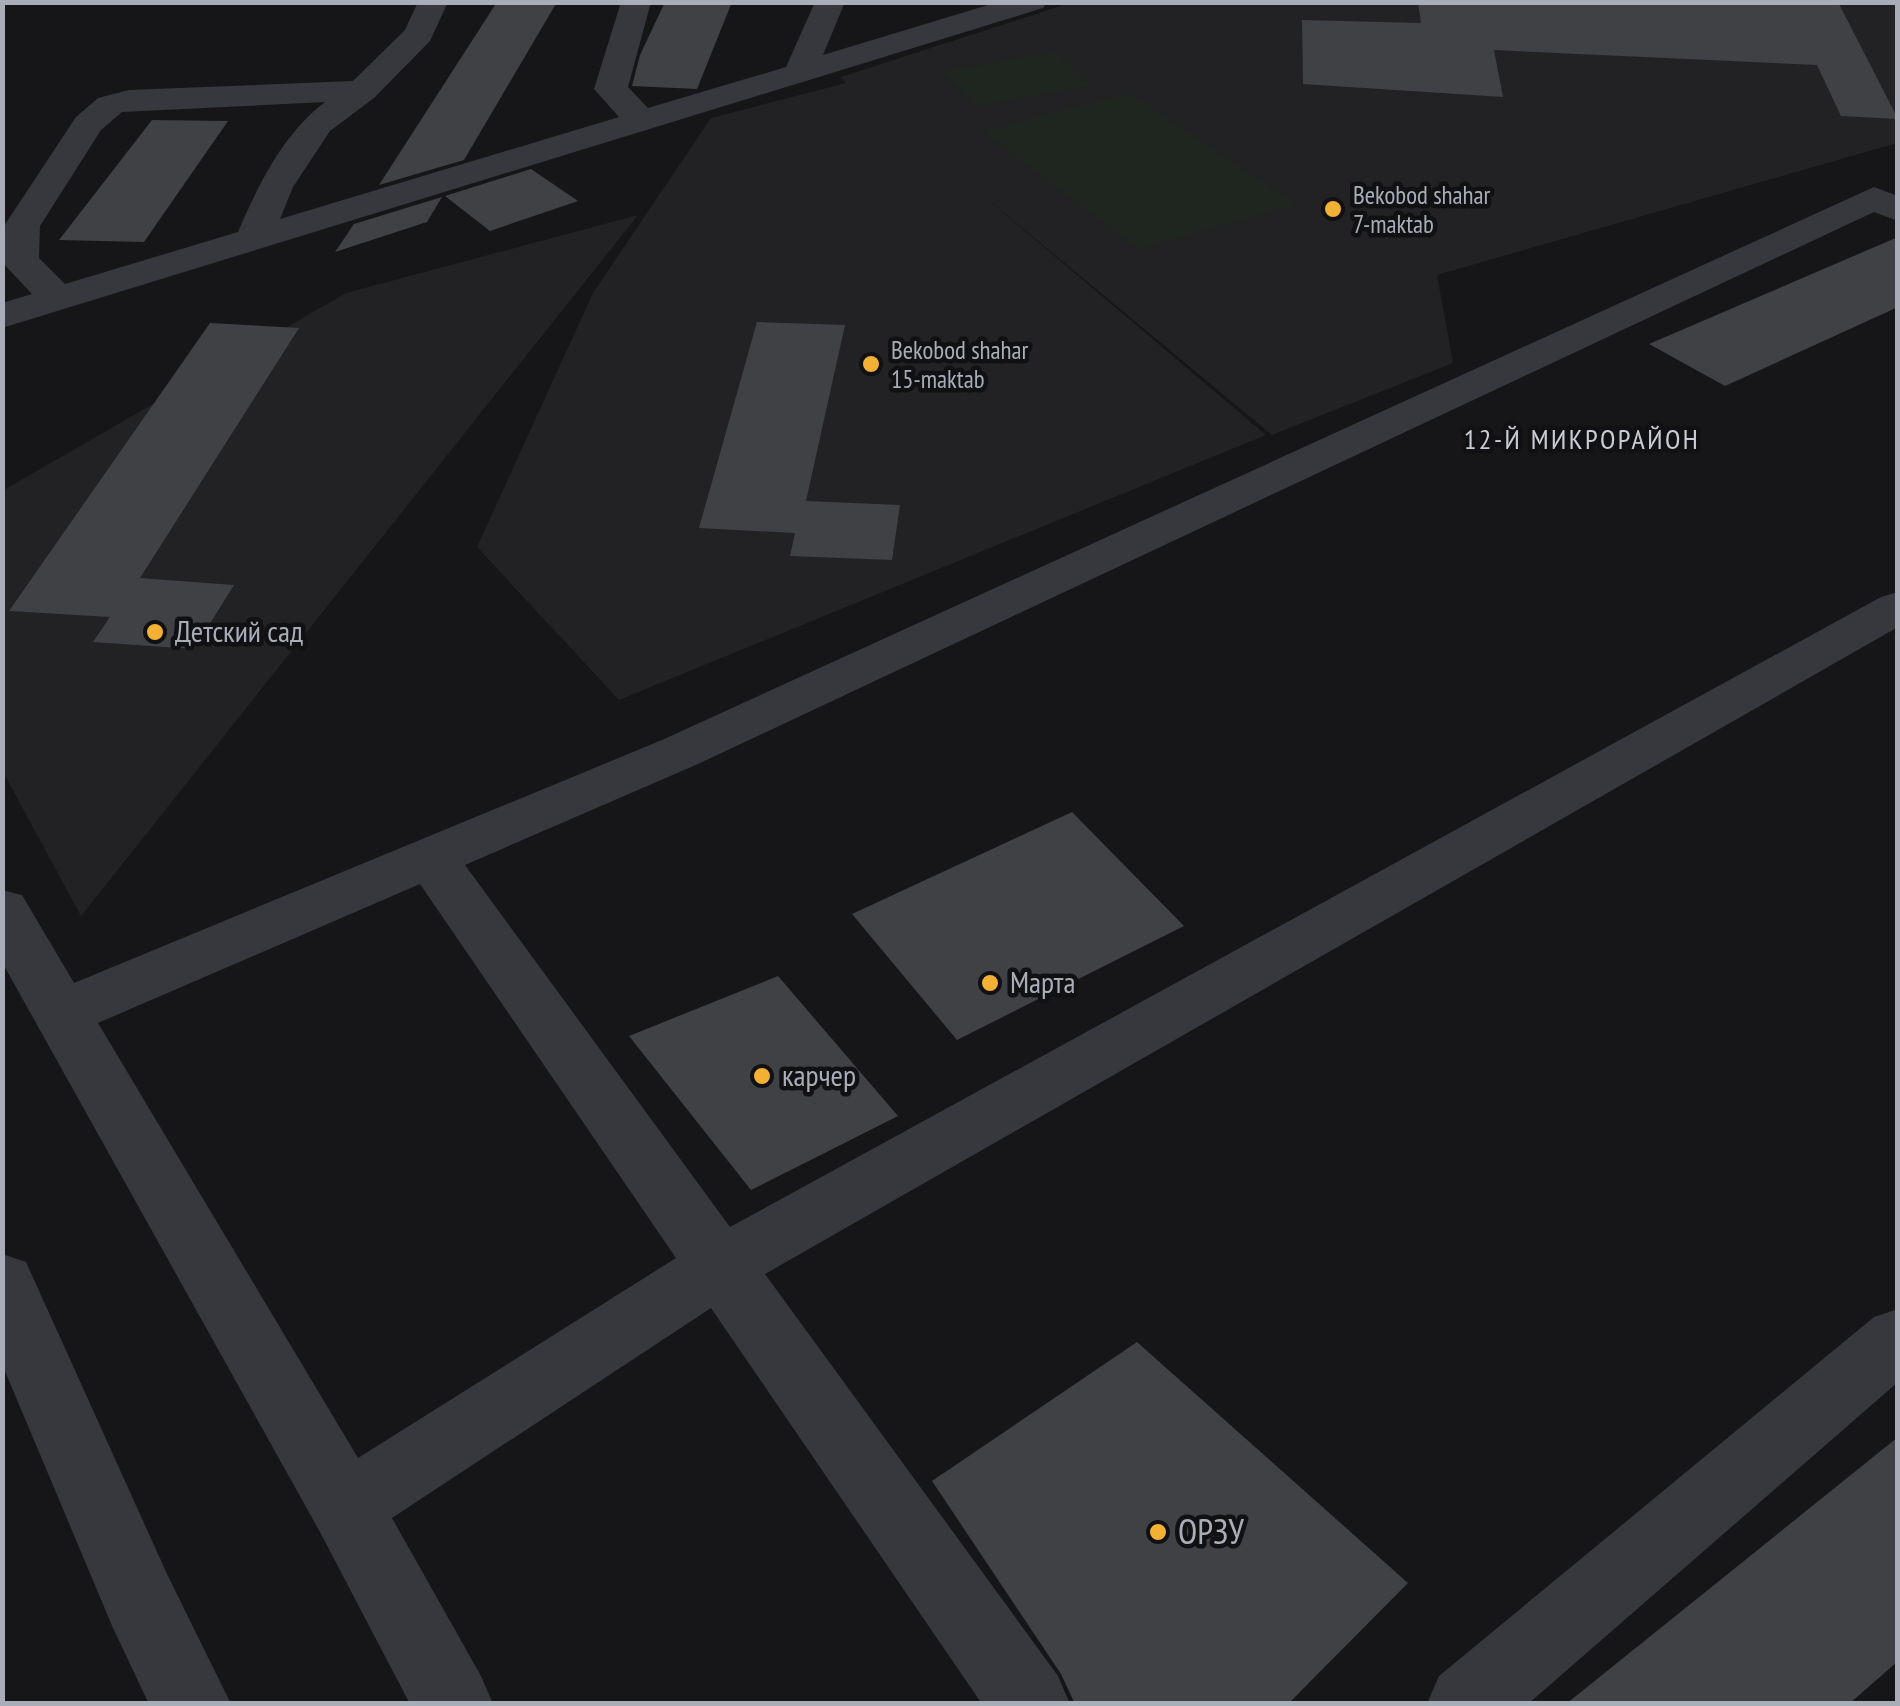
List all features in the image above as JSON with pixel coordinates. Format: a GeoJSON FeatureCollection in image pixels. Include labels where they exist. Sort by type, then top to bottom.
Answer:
{"type":"FeatureCollection","features":[{"type":"Feature","properties":{"kind":"street"},"geometry":{"type":"LineString","coordinates":[[252,240],[274,187],[318,124],[362,90],[418,34],[433,2]]}},
{"type":"Feature","properties":{"kind":"street"},"geometry":{"type":"LineString","coordinates":[[636,2],[610,90],[644,122]]}},
{"type":"Feature","properties":{"kind":"street"},"geometry":{"type":"LineString","coordinates":[[799,74],[830,2]]}},
{"type":"Feature","properties":{"kind":"street"},"geometry":{"type":"LineString","coordinates":[[2,316],[1025,4]]}},
{"type":"Feature","properties":{"kind":"street"},"geometry":{"type":"LineString","coordinates":[[58,299],[20,260],[22,226],[88,124],[110,105],[129,100],[362,90]]}},
{"type":"Feature","properties":{"kind":"street"},"geometry":{"type":"LineString","coordinates":[[62,1013],[680,752],[1886,204]]}},
{"type":"Feature","properties":{"kind":"street"},"geometry":{"type":"LineString","coordinates":[[346,1507],[720,1266],[1898,607]]}},
{"type":"Feature","properties":{"kind":"street"},"geometry":{"type":"LineString","coordinates":[[430,857],[1030,1704]]}},
{"type":"Feature","properties":{"kind":"street"},"geometry":{"type":"LineString","coordinates":[[2,910],[346,1507],[453,1704]]}},
{"type":"Feature","properties":{"kind":"street"},"geometry":{"type":"LineString","coordinates":[[2,1283],[140,1601],[191,1704]]}},
{"type":"Feature","properties":{"kind":"street"},"geometry":{"type":"LineString","coordinates":[[1467,1704],[1898,1339]]}},
{"type":"Feature","properties":{"kind":"shaded area"},"geometry":{"type":"Polygon","coordinates":[[[1070,3],[1897,3],[1897,143],[1437,275],[1453,363],[1272,435],[985,197],[1266,435],[619,700],[477,547],[593,293],[711,118],[846,83],[841,77],[1070,3]]]}},
{"type":"Feature","properties":{"kind":"shaded area"},"geometry":{"type":"Polygon","coordinates":[[[1055,52],[1091,86],[977,106],[943,71],[1055,52]]]}},
{"type":"Feature","properties":{"kind":"shaded area"},"geometry":{"type":"Polygon","coordinates":[[[1129,93],[1296,204],[1139,249],[982,131],[1129,93]]]}},
{"type":"Feature","properties":{"kind":"shaded area","name":"Детский сад"},"geometry":{"type":"Polygon","coordinates":[[[638,215],[81,916],[3,772],[2,491],[346,293],[638,215]]]}},
{"type":"Feature","properties":{"kind":"building"},"geometry":{"type":"Polygon","coordinates":[[[497,2],[557,2],[464,160],[379,185],[497,2]]]}},
{"type":"Feature","properties":{"kind":"building"},"geometry":{"type":"Polygon","coordinates":[[[665,2],[732,2],[697,89],[632,86],[640,55],[665,2]]]}},
{"type":"Feature","properties":{"kind":"building"},"geometry":{"type":"Polygon","coordinates":[[[1418,2],[1838,2],[1898,119],[1841,116],[1817,65],[1494,50],[1503,97],[1303,84],[1302,20],[1421,23],[1418,2]]]}},
{"type":"Feature","properties":{"kind":"building"},"geometry":{"type":"Polygon","coordinates":[[[152,120],[228,121],[144,242],[59,240],[152,120]]]}},
{"type":"Feature","properties":{"kind":"building"},"geometry":{"type":"Polygon","coordinates":[[[531,169],[578,201],[490,231],[445,196],[531,169]]]}},
{"type":"Feature","properties":{"kind":"building"},"geometry":{"type":"Polygon","coordinates":[[[442,197],[427,222],[335,252],[354,224],[442,197]]]}},
{"type":"Feature","properties":{"kind":"building"},"geometry":{"type":"Polygon","coordinates":[[[1898,237],[1898,307],[1725,386],[1649,344],[1898,237]]]}},
{"type":"Feature","properties":{"kind":"building"},"geometry":{"type":"Polygon","coordinates":[[[757,322],[845,325],[806,501],[900,505],[892,560],[790,556],[795,533],[699,528],[757,322]]]}},
{"type":"Feature","properties":{"kind":"building"},"geometry":{"type":"Polygon","coordinates":[[[210,323],[299,328],[140,578],[234,585],[194,649],[93,642],[110,617],[9,611],[210,323]]]}},
{"type":"Feature","properties":{"kind":"building","name":"Марта"},"geometry":{"type":"Polygon","coordinates":[[[1072,812],[1184,926],[957,1040],[852,914],[1072,812]]]}},
{"type":"Feature","properties":{"kind":"building","name":"карчер"},"geometry":{"type":"Polygon","coordinates":[[[778,976],[898,1116],[751,1190],[629,1036],[778,976]]]}},
{"type":"Feature","properties":{"kind":"building","name":"ОРЗУ"},"geometry":{"type":"Polygon","coordinates":[[[1137,1342],[1408,1583],[1288,1704],[1075,1704],[1061,1674],[932,1481],[1137,1342]]]}},
{"type":"Feature","properties":{"kind":"building"},"geometry":{"type":"Polygon","coordinates":[[[1898,1437],[1898,1661],[1849,1704],[1566,1704],[1898,1437]]]}},
{"type":"Feature","properties":{"kind":"place","name":"Bekobod shahar 7-maktab"},"geometry":{"type":"Point","coordinates":[1333,209]}},
{"type":"Feature","properties":{"kind":"place","name":"Bekobod shahar 15-maktab"},"geometry":{"type":"Point","coordinates":[871,364]}},
{"type":"Feature","properties":{"kind":"place","name":"Детский сад"},"geometry":{"type":"Point","coordinates":[155,632]}},
{"type":"Feature","properties":{"kind":"place","name":"Марта"},"geometry":{"type":"Point","coordinates":[990,983]}},
{"type":"Feature","properties":{"kind":"place","name":"карчер"},"geometry":{"type":"Point","coordinates":[762,1076]}},
{"type":"Feature","properties":{"kind":"place","name":"ОРЗУ"},"geometry":{"type":"Point","coordinates":[1158,1532]}},
{"type":"Feature","properties":{"kind":"district","name":"12-Й МИКРОРАЙОН"},"geometry":{"type":"Point","coordinates":[1582,439]}}]}
